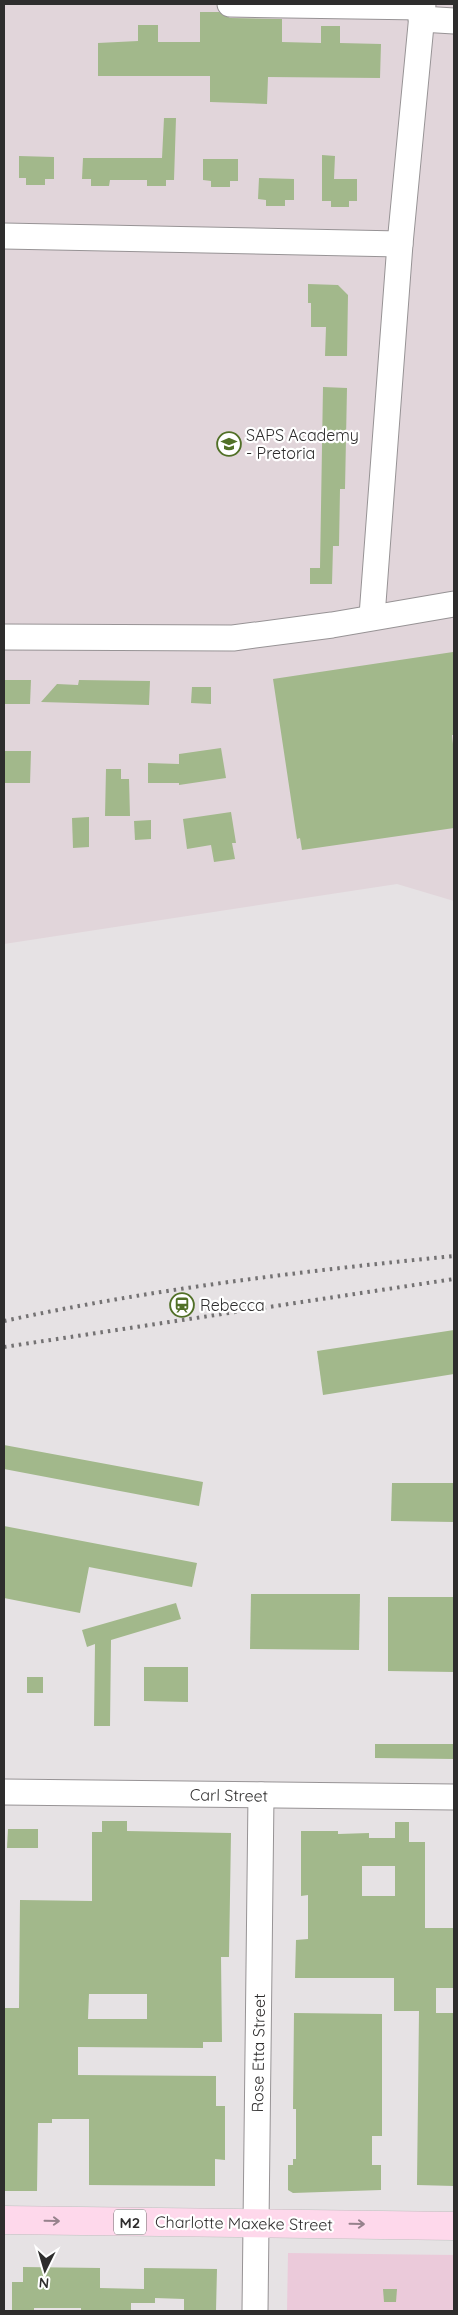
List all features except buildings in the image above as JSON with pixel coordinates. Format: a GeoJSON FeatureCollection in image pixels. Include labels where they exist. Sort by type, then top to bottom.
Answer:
{"type":"FeatureCollection","features":[{"type":"Feature","properties":{"kind":"main road","name":"Charlotte Maxeke Street"},"geometry":{"type":"LineString","coordinates":[[4,2220],[454,2226]]}},
{"type":"Feature","properties":{"kind":"street"},"geometry":{"type":"LineString","coordinates":[[230,4],[422,10],[454,21]]}},
{"type":"Feature","properties":{"kind":"street"},"geometry":{"type":"LineString","coordinates":[[372,616],[400,244],[422,10]]}},
{"type":"Feature","properties":{"kind":"street"},"geometry":{"type":"LineString","coordinates":[[4,236],[400,244]]}},
{"type":"Feature","properties":{"kind":"street"},"geometry":{"type":"LineString","coordinates":[[4,637],[233,638],[332,625],[372,616],[454,604]]}},
{"type":"Feature","properties":{"kind":"street","name":"Carl Street"},"geometry":{"type":"LineString","coordinates":[[4,1792],[454,1798]]}},
{"type":"Feature","properties":{"kind":"street","name":"Rose Etta Street"},"geometry":{"type":"LineString","coordinates":[[255,2311],[261,1795]]}},
{"type":"Feature","properties":{"kind":"shaded area","name":"SAPS Academy - Pretoria"},"geometry":{"type":"Polygon","coordinates":[[[4,4],[454,4],[454,901],[397,884],[4,944],[4,4]]]}},
{"type":"Feature","properties":{"kind":"shaded area"},"geometry":{"type":"Polygon","coordinates":[[[288,2253],[454,2255],[454,2311],[287,2311],[288,2253]]]}},
{"type":"Feature","properties":{"kind":"railway"},"geometry":{"type":"LineString","coordinates":[[4,1321],[172,1290],[341,1268],[454,1256]]}},
{"type":"Feature","properties":{"kind":"railway"},"geometry":{"type":"LineString","coordinates":[[4,1347],[454,1279]]}},
{"type":"Feature","properties":{"kind":"place","name":"SAPS Academy - Pretoria"},"geometry":{"type":"Point","coordinates":[229,444]}},
{"type":"Feature","properties":{"kind":"place","name":"Rebecca"},"geometry":{"type":"Point","coordinates":[182,1305]}}]}
